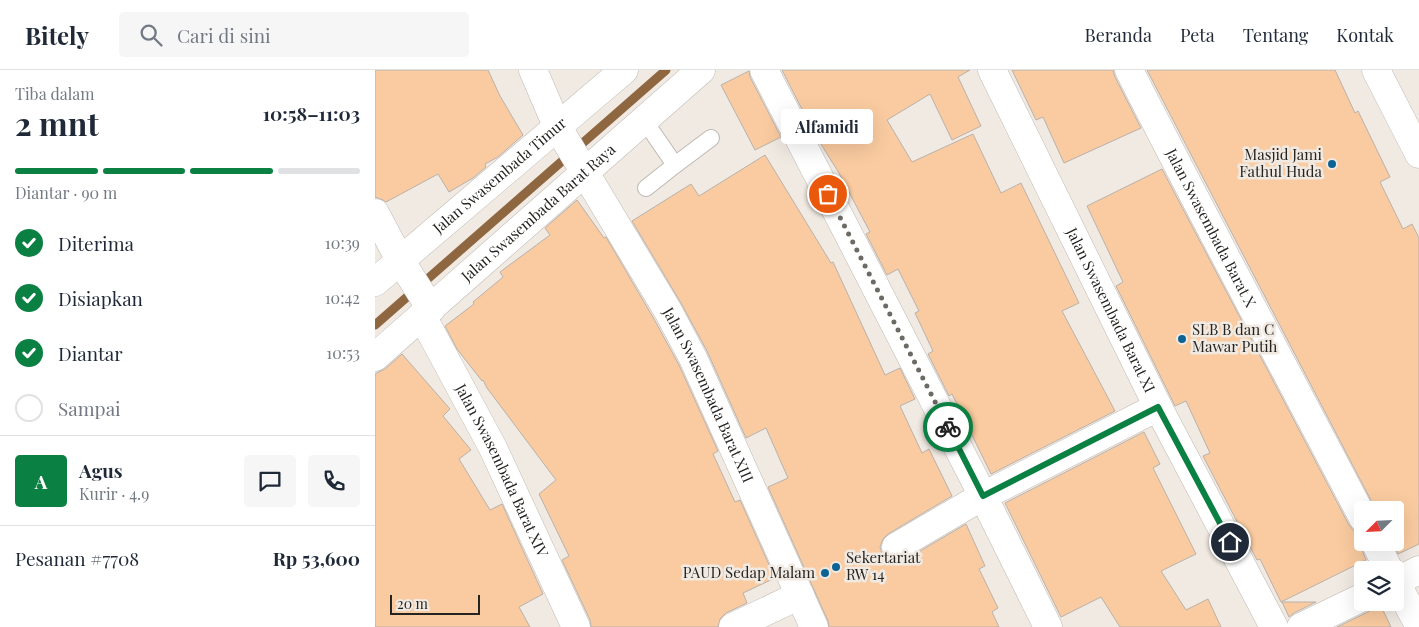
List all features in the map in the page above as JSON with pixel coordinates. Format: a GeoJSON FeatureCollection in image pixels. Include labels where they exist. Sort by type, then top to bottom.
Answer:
{"type":"FeatureCollection","features":[{"type":"Feature","properties":{"kind":"street","name":"Jalan Swasembada Barat XIII"},"geometry":{"type":"LineString","coordinates":[[533,70],[559,131],[663,302],[680,334],[814,627]]}},
{"type":"Feature","properties":{"kind":"street","name":"Jalan Swasembada Timur"},"geometry":{"type":"LineString","coordinates":[[375,282],[404,265],[559,131],[624,70]]}},
{"type":"Feature","properties":{"kind":"street","name":"Jalan Swasembada Barat Raya"},"geometry":{"type":"LineString","coordinates":[[375,357],[581,168],[644,120],[701,70]]}},
{"type":"Feature","properties":{"kind":"street"},"geometry":{"type":"LineString","coordinates":[[764,70],[983,496],[1048,627]]}},
{"type":"Feature","properties":{"kind":"street","name":"Jalan Swasembada Barat XI"},"geometry":{"type":"LineString","coordinates":[[992,70],[1158,407],[1274,627]]}},
{"type":"Feature","properties":{"kind":"street","name":"Jalan Swasembada Barat X"},"geometry":{"type":"LineString","coordinates":[[1129,70],[1209,228],[1354,501]]}},
{"type":"Feature","properties":{"kind":"street"},"geometry":{"type":"LineString","coordinates":[[1376,70],[1419,154]]}},
{"type":"Feature","properties":{"kind":"street","name":"Jalan Swasembada Barat XIV"},"geometry":{"type":"LineString","coordinates":[[375,212],[426,309],[435,338],[493,448],[576,627]]}},
{"type":"Feature","properties":{"kind":"street"},"geometry":{"type":"LineString","coordinates":[[896,547],[983,496],[1158,407]]}},
{"type":"Feature","properties":{"kind":"street"},"geometry":{"type":"LineString","coordinates":[[1404,577],[1419,570]]}},
{"type":"Feature","properties":{"kind":"street"},"geometry":{"type":"LineString","coordinates":[[733,627],[800,595]]}},
{"type":"Feature","properties":{"kind":"street"},"geometry":{"type":"LineString","coordinates":[[1404,598],[1419,625]]}},
{"type":"Feature","properties":{"kind":"street"},"geometry":{"type":"LineString","coordinates":[[1301,627],[1354,601]]}},
{"type":"Feature","properties":{"kind":"lane"},"geometry":{"type":"LineString","coordinates":[[644,120],[675,165]]}},
{"type":"Feature","properties":{"kind":"lane"},"geometry":{"type":"LineString","coordinates":[[646,188],[711,138]]}},
{"type":"Feature","properties":{"kind":"building"},"geometry":{"type":"Polygon","coordinates":[[[375,70],[488,70],[500,96],[523,135],[498,157],[485,164],[486,167],[473,178],[449,192],[438,174],[386,202],[375,197],[375,70]]]}},
{"type":"Feature","properties":{"kind":"building"},"geometry":{"type":"Polygon","coordinates":[[[782,70],[970,70],[958,77],[981,126],[952,140],[930,94],[887,120],[912,162],[973,134],[1001,193],[1021,183],[1079,303],[1062,311],[1115,411],[991,474],[952,394],[949,396],[928,354],[933,351],[915,313],[919,311],[898,269],[887,275],[866,234],[870,232],[839,173],[814,133],[782,70]]]}},
{"type":"Feature","properties":{"kind":"building"},"geometry":{"type":"Polygon","coordinates":[[[1012,70],[1113,70],[1141,128],[1064,163],[1043,117],[1036,120],[1012,70]]]}},
{"type":"Feature","properties":{"kind":"building"},"geometry":{"type":"Polygon","coordinates":[[[1147,70],[1335,70],[1355,113],[1358,111],[1390,177],[1380,182],[1403,229],[1412,224],[1419,238],[1419,544],[1398,554],[1397,551],[1404,551],[1404,501],[1371,501],[1147,70]]]}},
{"type":"Feature","properties":{"kind":"building"},"geometry":{"type":"Polygon","coordinates":[[[749,71],[750,77],[781,137],[755,150],[721,85],[749,71]]]}},
{"type":"Feature","properties":{"kind":"building"},"geometry":{"type":"Polygon","coordinates":[[[765,155],[831,263],[833,262],[885,375],[900,368],[915,399],[900,406],[922,453],[929,449],[952,496],[888,534],[883,539],[880,547],[882,554],[889,561],[897,563],[903,561],[966,524],[985,566],[979,569],[998,608],[992,612],[999,627],[829,627],[768,487],[788,478],[766,428],[746,438],[707,351],[632,221],[691,184],[699,196],[765,155]]]}},
{"type":"Feature","properties":{"kind":"building"},"geometry":{"type":"Polygon","coordinates":[[[1162,169],[1349,525],[1354,531],[1354,551],[1362,551],[1366,560],[1354,561],[1354,566],[1281,602],[1260,559],[1257,560],[1203,456],[1210,453],[1186,401],[1175,406],[1116,286],[1123,282],[1087,206],[1162,169]]]}},
{"type":"Feature","properties":{"kind":"building"},"geometry":{"type":"Polygon","coordinates":[[[577,200],[604,238],[606,237],[679,365],[718,451],[713,454],[735,502],[740,500],[775,578],[743,593],[747,603],[726,613],[720,619],[718,627],[591,627],[590,620],[562,560],[569,556],[539,494],[556,480],[483,380],[457,349],[445,326],[474,304],[473,302],[503,277],[500,272],[550,235],[545,228],[577,200]]]}},
{"type":"Feature","properties":{"kind":"building"},"geometry":{"type":"Polygon","coordinates":[[[402,354],[450,409],[443,416],[471,450],[459,459],[490,510],[502,504],[543,594],[519,607],[530,627],[375,627],[375,374],[385,369],[402,354]]]}},
{"type":"Feature","properties":{"kind":"building"},"geometry":{"type":"Polygon","coordinates":[[[1144,432],[1160,464],[1153,468],[1196,554],[1161,571],[1186,610],[1208,599],[1221,627],[1120,627],[1101,597],[1061,617],[1005,503],[1144,432]]]}},
{"type":"Feature","properties":{"kind":"building"},"geometry":{"type":"Polygon","coordinates":[[[1282,602],[1316,602],[1289,617],[1282,602]]]}},
{"type":"Feature","properties":{"kind":"building"},"geometry":{"type":"Polygon","coordinates":[[[1370,611],[1383,611],[1391,627],[1337,627],[1370,611]]]}},
{"type":"Feature","properties":{"kind":"waterway"},"geometry":{"type":"LineString","coordinates":[[375,325],[666,70]]}},
{"type":"Feature","properties":{"kind":"way so far"},"geometry":{"type":"LineString","coordinates":[[828,194],[948,427]]}},
{"type":"Feature","properties":{"kind":"place","name":"Masjid Jami Fathul Huda"},"geometry":{"type":"Point","coordinates":[1332,164]}},
{"type":"Feature","properties":{"kind":"place","name":"Alfamidi"},"geometry":{"type":"Point","coordinates":[828,194]}},
{"type":"Feature","properties":{"kind":"place","name":"SLB B dan C Mawar Putih"},"geometry":{"type":"Point","coordinates":[1182,339]}},
{"type":"Feature","properties":{"kind":"place","name":"Sekertariat RW 14"},"geometry":{"type":"Point","coordinates":[836,567]}},
{"type":"Feature","properties":{"kind":"place","name":"PAUD Sedap Malam"},"geometry":{"type":"Point","coordinates":[825,573]}},
{"type":"Feature","properties":{"kind":"route"},"geometry":{"type":"LineString","coordinates":[[948,427],[983,496],[1158,407],[1230,542]]}}]}
